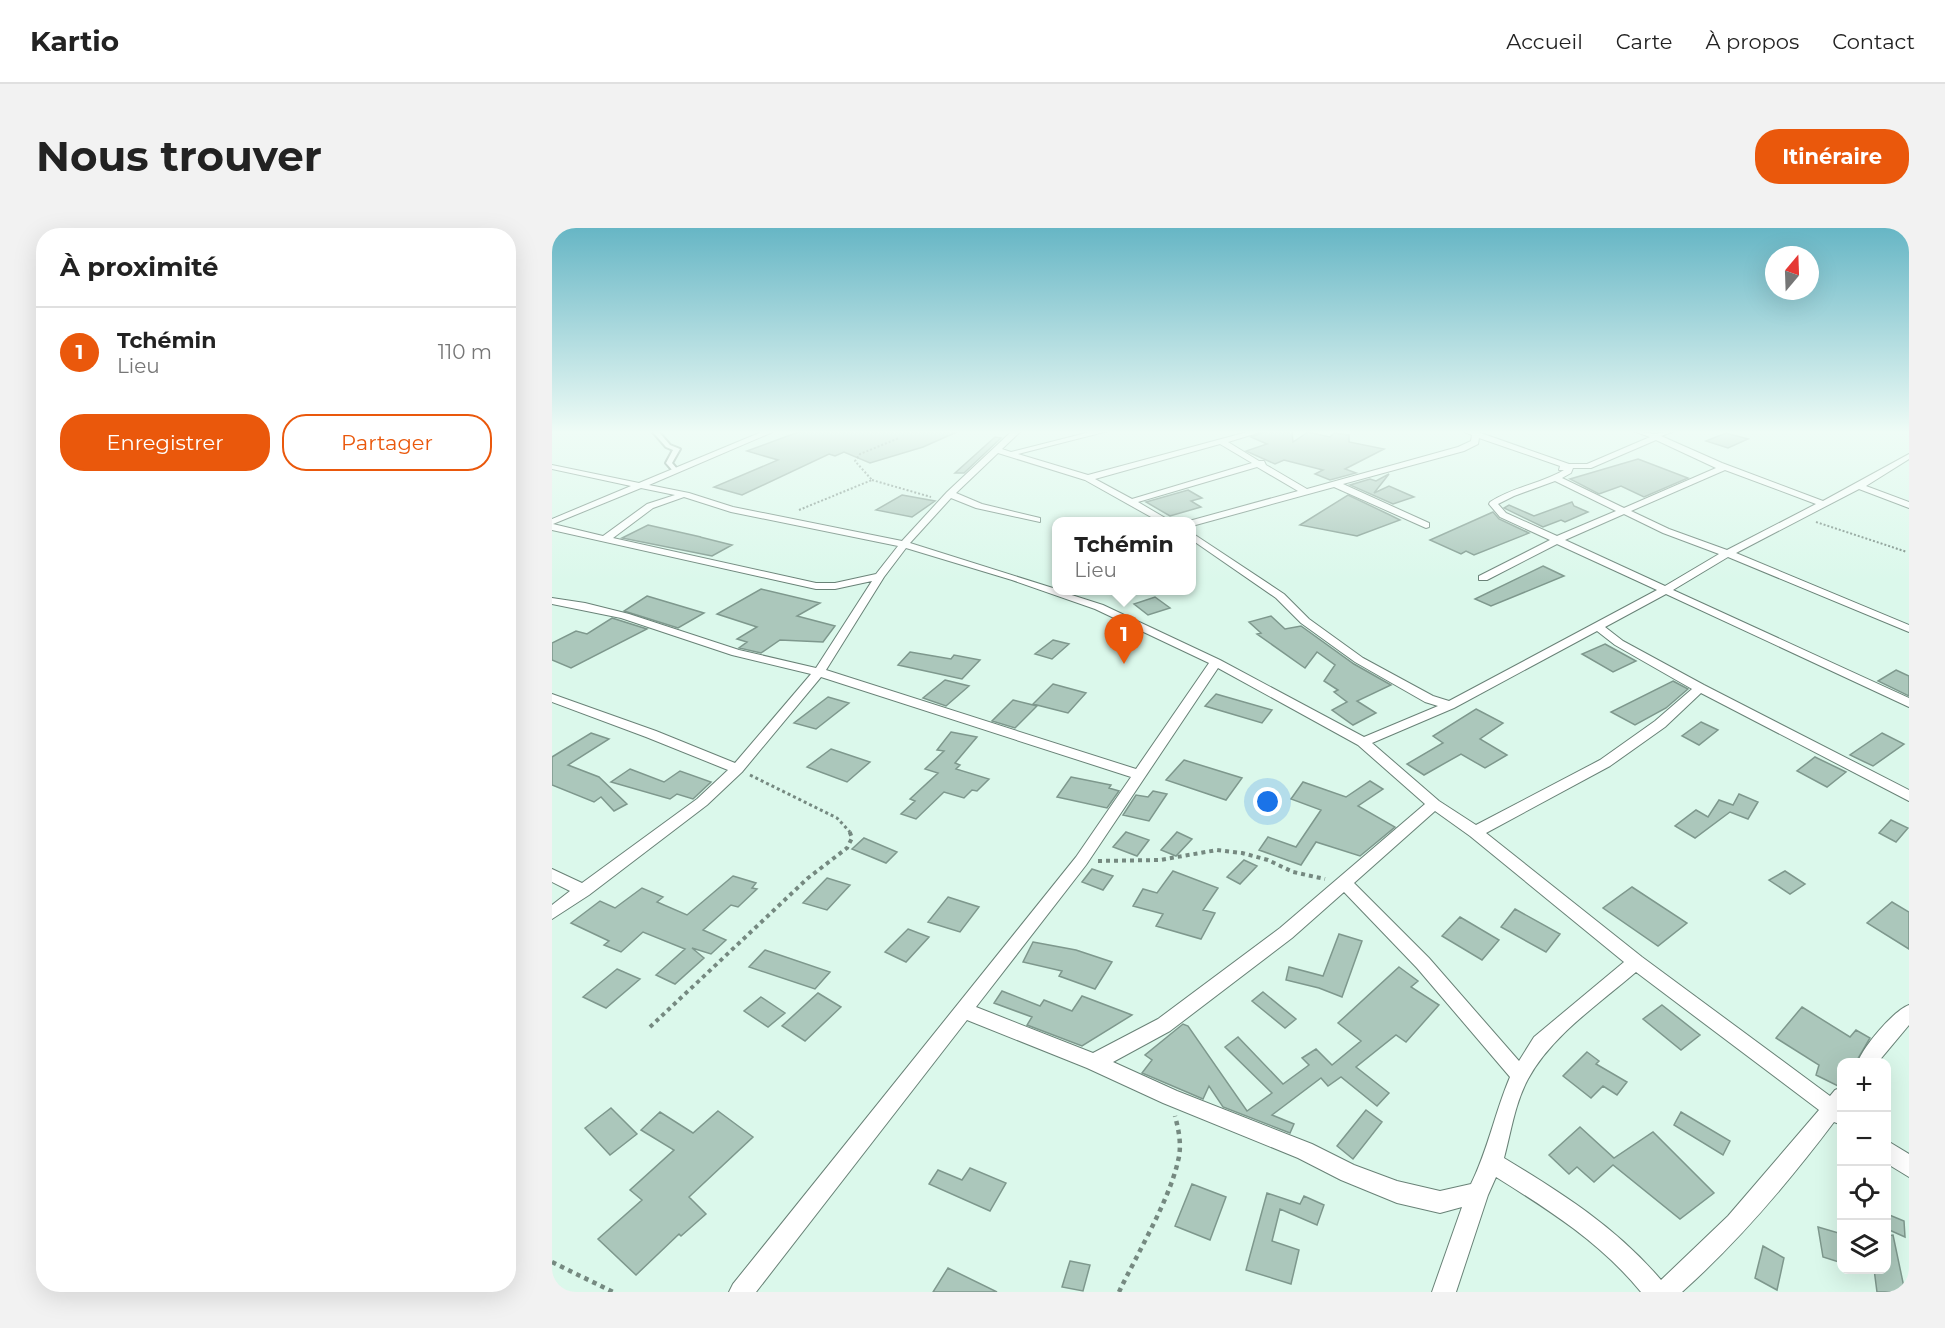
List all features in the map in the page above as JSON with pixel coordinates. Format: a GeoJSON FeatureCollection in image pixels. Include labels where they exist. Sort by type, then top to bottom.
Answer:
{"type":"FeatureCollection","features":[{"type":"Feature","properties":{"kind":"street"},"geometry":{"type":"LineString","coordinates":[[615,481],[686,495],[707,503],[778,519],[904,544],[1052,591]]}},
{"type":"Feature","properties":{"kind":"street"},"geometry":{"type":"LineString","coordinates":[[552,522],[651,481]]}},
{"type":"Feature","properties":{"kind":"street"},"geometry":{"type":"LineString","coordinates":[[552,913],[702,801],[738,769],[819,672],[880,576],[904,544],[964,481]]}},
{"type":"Feature","properties":{"kind":"street"},"geometry":{"type":"LineString","coordinates":[[1093,481],[1160,517]]}},
{"type":"Feature","properties":{"kind":"street"},"geometry":{"type":"LineString","coordinates":[[1133,501],[1201,481]]}},
{"type":"Feature","properties":{"kind":"street"},"geometry":{"type":"LineString","coordinates":[[1283,481],[1305,492]]}},
{"type":"Feature","properties":{"kind":"street"},"geometry":{"type":"LineString","coordinates":[[1196,522],[1344,481]]}},
{"type":"Feature","properties":{"kind":"street"},"geometry":{"type":"LineString","coordinates":[[1548,481],[1501,498],[1493,504],[1503,515],[1909,704]]}},
{"type":"Feature","properties":{"kind":"street"},"geometry":{"type":"LineString","coordinates":[[1560,481],[1666,531],[1754,563],[1909,629]]}},
{"type":"Feature","properties":{"kind":"street"},"geometry":{"type":"LineString","coordinates":[[1483,578],[1558,539],[1696,481]]}},
{"type":"Feature","properties":{"kind":"street"},"geometry":{"type":"LineString","coordinates":[[1761,481],[1823,504]]}},
{"type":"Feature","properties":{"kind":"street"},"geometry":{"type":"LineString","coordinates":[[1363,742],[1450,705],[1664,591],[1726,554],[1868,481]]}},
{"type":"Feature","properties":{"kind":"street"},"geometry":{"type":"LineString","coordinates":[[1335,484],[1426,525]]}},
{"type":"Feature","properties":{"kind":"street"},"geometry":{"type":"LineString","coordinates":[[1859,486],[1909,505]]}},
{"type":"Feature","properties":{"kind":"street"},"geometry":{"type":"LineString","coordinates":[[605,539],[650,506],[686,495]]}},
{"type":"Feature","properties":{"kind":"street"},"geometry":{"type":"LineString","coordinates":[[947,497],[1037,520]]}},
{"type":"Feature","properties":{"kind":"street"},"geometry":{"type":"LineString","coordinates":[[552,527],[816,586],[835,586],[880,576]]}},
{"type":"Feature","properties":{"kind":"street"},"geometry":{"type":"LineString","coordinates":[[1196,539],[1280,596],[1305,621],[1359,660],[1429,699],[1450,705]]}},
{"type":"Feature","properties":{"kind":"street"},"geometry":{"type":"LineString","coordinates":[[1065,595],[1099,607],[1216,662],[1363,742],[1434,804],[1475,832],[1636,962],[1837,1106]]}},
{"type":"Feature","properties":{"kind":"street"},"geometry":{"type":"LineString","coordinates":[[552,601],[625,616],[736,654],[819,672],[1139,775]]}},
{"type":"Feature","properties":{"kind":"street"},"geometry":{"type":"LineString","coordinates":[[1597,626],[1619,643],[1700,688],[1909,796]]}},
{"type":"Feature","properties":{"kind":"street"},"geometry":{"type":"LineString","coordinates":[[741,1292],[965,1011],[1081,861],[1216,662]]}},
{"type":"Feature","properties":{"kind":"street"},"geometry":{"type":"LineString","coordinates":[[1475,832],[1605,763],[1660,724],[1700,688]]}},
{"type":"Feature","properties":{"kind":"street"},"geometry":{"type":"LineString","coordinates":[[552,698],[738,769]]}},
{"type":"Feature","properties":{"kind":"street"},"geometry":{"type":"LineString","coordinates":[[1094,1062],[1164,1025],[1286,933],[1434,804]]}},
{"type":"Feature","properties":{"kind":"street"},"geometry":{"type":"LineString","coordinates":[[552,875],[583,891]]}},
{"type":"Feature","properties":{"kind":"street"},"geometry":{"type":"LineString","coordinates":[[1345,883],[1423,963],[1520,1075]]}},
{"type":"Feature","properties":{"kind":"street"},"geometry":{"type":"LineString","coordinates":[[1444,1292],[1478,1193],[1492,1163],[1510,1099],[1520,1075],[1541,1043],[1636,962]]}},
{"type":"Feature","properties":{"kind":"street"},"geometry":{"type":"LineString","coordinates":[[965,1011],[1094,1062],[1170,1097],[1305,1151],[1348,1173],[1396,1192],[1440,1202],[1478,1193]]}},
{"type":"Feature","properties":{"kind":"street"},"geometry":{"type":"LineString","coordinates":[[1870,1058],[1909,1013]]}},
{"type":"Feature","properties":{"kind":"street"},"geometry":{"type":"LineString","coordinates":[[1665,1292],[1711,1251],[1837,1108]]}},
{"type":"Feature","properties":{"kind":"street"},"geometry":{"type":"LineString","coordinates":[[1891,1153],[1909,1167]]}},
{"type":"Feature","properties":{"kind":"street"},"geometry":{"type":"LineString","coordinates":[[1492,1163],[1591,1226],[1636,1266],[1656,1292]]}},
{"type":"Feature","properties":{"kind":"path"},"geometry":{"type":"LineString","coordinates":[[778,519],[870,481]]}},
{"type":"Feature","properties":{"kind":"path"},"geometry":{"type":"LineString","coordinates":[[874,481],[908,492],[947,497]]}},
{"type":"Feature","properties":{"kind":"path"},"geometry":{"type":"LineString","coordinates":[[1800,516],[1907,552]]}},
{"type":"Feature","properties":{"kind":"path"},"geometry":{"type":"LineString","coordinates":[[650,1027],[808,878],[847,848],[852,838],[849,829],[837,818],[738,769]]}},
{"type":"Feature","properties":{"kind":"path"},"geometry":{"type":"LineString","coordinates":[[1081,861],[1160,860],[1217,850],[1242,853],[1268,860],[1293,872],[1345,883]]}},
{"type":"Feature","properties":{"kind":"path"},"geometry":{"type":"LineString","coordinates":[[1119,1292],[1169,1188],[1179,1160],[1180,1133],[1170,1097]]}},
{"type":"Feature","properties":{"kind":"path"},"geometry":{"type":"LineString","coordinates":[[552,1262],[614,1292]]}},
{"type":"Feature","properties":{"kind":"building"},"geometry":{"type":"Polygon","coordinates":[[[729,481],[772,481],[742,495],[714,487],[729,481]]]}},
{"type":"Feature","properties":{"kind":"building"},"geometry":{"type":"Polygon","coordinates":[[[1364,481],[1384,481],[1374,493],[1389,486],[1414,497],[1393,504],[1350,485],[1364,481]]]}},
{"type":"Feature","properties":{"kind":"building"},"geometry":{"type":"Polygon","coordinates":[[[1573,481],[1682,481],[1644,497],[1621,486],[1599,494],[1573,481]]]}},
{"type":"Feature","properties":{"kind":"building"},"geometry":{"type":"Polygon","coordinates":[[[1188,490],[1202,498],[1191,501],[1201,507],[1170,516],[1146,502],[1188,490]]]}},
{"type":"Feature","properties":{"kind":"building"},"geometry":{"type":"Polygon","coordinates":[[[902,495],[935,501],[912,517],[876,510],[902,495]]]}},
{"type":"Feature","properties":{"kind":"building"},"geometry":{"type":"Polygon","coordinates":[[[1348,495],[1400,520],[1357,536],[1300,525],[1348,495]]]}},
{"type":"Feature","properties":{"kind":"building"},"geometry":{"type":"Polygon","coordinates":[[[1572,502],[1574,506],[1588,512],[1565,522],[1561,520],[1543,527],[1504,508],[1509,505],[1534,516],[1572,502]]]}},
{"type":"Feature","properties":{"kind":"building"},"geometry":{"type":"Polygon","coordinates":[[[1493,512],[1499,519],[1529,533],[1474,555],[1466,551],[1461,554],[1430,540],[1493,512]]]}},
{"type":"Feature","properties":{"kind":"building"},"geometry":{"type":"Polygon","coordinates":[[[648,525],[732,545],[712,556],[622,538],[648,525]]]}},
{"type":"Feature","properties":{"kind":"building"},"geometry":{"type":"Polygon","coordinates":[[[1543,566],[1564,576],[1491,606],[1475,599],[1543,566]]]}},
{"type":"Feature","properties":{"kind":"building"},"geometry":{"type":"Polygon","coordinates":[[[761,589],[820,603],[797,616],[835,626],[823,642],[780,640],[761,653],[739,648],[747,642],[737,639],[757,627],[717,614],[761,589]]]}},
{"type":"Feature","properties":{"kind":"building"},"geometry":{"type":"Polygon","coordinates":[[[647,596],[704,613],[678,628],[624,611],[647,596]]]}},
{"type":"Feature","properties":{"kind":"building"},"geometry":{"type":"Polygon","coordinates":[[[1155,597],[1170,608],[1148,615],[1134,604],[1155,597]]]}},
{"type":"Feature","properties":{"kind":"building"},"geometry":{"type":"Polygon","coordinates":[[[1271,616],[1285,629],[1301,626],[1354,664],[1391,685],[1357,701],[1376,713],[1353,725],[1332,710],[1347,702],[1334,692],[1338,690],[1324,681],[1335,665],[1317,652],[1305,668],[1257,634],[1261,633],[1249,622],[1271,616]]]}},
{"type":"Feature","properties":{"kind":"building"},"geometry":{"type":"Polygon","coordinates":[[[612,618],[647,629],[571,668],[552,660],[552,643],[576,631],[587,634],[612,618]]]}},
{"type":"Feature","properties":{"kind":"building"},"geometry":{"type":"Polygon","coordinates":[[[1053,640],[1069,644],[1052,659],[1035,654],[1053,640]]]}},
{"type":"Feature","properties":{"kind":"building"},"geometry":{"type":"Polygon","coordinates":[[[1605,644],[1636,661],[1613,672],[1582,654],[1605,644]]]}},
{"type":"Feature","properties":{"kind":"building"},"geometry":{"type":"Polygon","coordinates":[[[910,652],[951,659],[954,655],[980,660],[962,679],[898,665],[910,652]]]}},
{"type":"Feature","properties":{"kind":"building"},"geometry":{"type":"Polygon","coordinates":[[[1896,670],[1909,676],[1909,696],[1878,681],[1896,670]]]}},
{"type":"Feature","properties":{"kind":"building"},"geometry":{"type":"Polygon","coordinates":[[[945,680],[969,686],[946,706],[923,698],[945,680]]]}},
{"type":"Feature","properties":{"kind":"building"},"geometry":{"type":"Polygon","coordinates":[[[1673,681],[1688,689],[1666,708],[1635,725],[1611,712],[1673,681]]]}},
{"type":"Feature","properties":{"kind":"building"},"geometry":{"type":"Polygon","coordinates":[[[1053,684],[1086,693],[1068,713],[1033,704],[1053,684]]]}},
{"type":"Feature","properties":{"kind":"building"},"geometry":{"type":"Polygon","coordinates":[[[1216,694],[1272,710],[1262,723],[1205,706],[1216,694]]]}},
{"type":"Feature","properties":{"kind":"building"},"geometry":{"type":"Polygon","coordinates":[[[828,697],[849,703],[816,729],[794,723],[828,697]]]}},
{"type":"Feature","properties":{"kind":"building"},"geometry":{"type":"Polygon","coordinates":[[[1013,700],[1037,706],[1015,728],[992,721],[1013,700]]]}},
{"type":"Feature","properties":{"kind":"building"},"geometry":{"type":"Polygon","coordinates":[[[1476,709],[1503,723],[1480,739],[1507,755],[1485,768],[1461,754],[1424,775],[1407,764],[1443,743],[1433,736],[1476,709]]]}},
{"type":"Feature","properties":{"kind":"building"},"geometry":{"type":"Polygon","coordinates":[[[1701,722],[1718,730],[1699,745],[1682,736],[1701,722]]]}},
{"type":"Feature","properties":{"kind":"building"},"geometry":{"type":"Polygon","coordinates":[[[951,732],[977,737],[955,763],[960,765],[956,769],[989,779],[977,791],[972,790],[964,798],[944,792],[916,819],[901,814],[915,801],[910,799],[938,773],[925,769],[944,751],[937,750],[951,732]]]}},
{"type":"Feature","properties":{"kind":"building"},"geometry":{"type":"Polygon","coordinates":[[[591,733],[609,739],[568,765],[599,777],[627,804],[614,811],[601,797],[594,802],[552,785],[552,757],[591,733]]]}},
{"type":"Feature","properties":{"kind":"building"},"geometry":{"type":"Polygon","coordinates":[[[1882,733],[1904,744],[1873,766],[1850,755],[1882,733]]]}},
{"type":"Feature","properties":{"kind":"building"},"geometry":{"type":"Polygon","coordinates":[[[831,749],[870,762],[847,782],[807,767],[831,749]]]}},
{"type":"Feature","properties":{"kind":"building"},"geometry":{"type":"Polygon","coordinates":[[[1815,757],[1846,772],[1827,787],[1797,771],[1815,757]]]}},
{"type":"Feature","properties":{"kind":"building"},"geometry":{"type":"Polygon","coordinates":[[[1184,760],[1242,778],[1226,800],[1166,780],[1184,760]]]}},
{"type":"Feature","properties":{"kind":"building"},"geometry":{"type":"Polygon","coordinates":[[[630,769],[664,782],[680,771],[711,782],[693,799],[677,794],[670,799],[611,782],[630,769]]]}},
{"type":"Feature","properties":{"kind":"building"},"geometry":{"type":"Polygon","coordinates":[[[1071,777],[1111,785],[1109,788],[1119,791],[1107,808],[1057,797],[1071,777]]]}},
{"type":"Feature","properties":{"kind":"building"},"geometry":{"type":"Polygon","coordinates":[[[1370,781],[1383,789],[1358,806],[1395,827],[1360,856],[1316,842],[1301,865],[1259,850],[1268,837],[1296,847],[1321,810],[1291,799],[1303,782],[1346,797],[1370,781]]]}},
{"type":"Feature","properties":{"kind":"building"},"geometry":{"type":"Polygon","coordinates":[[[1153,791],[1167,794],[1149,821],[1123,815],[1136,795],[1148,797],[1153,791]]]}},
{"type":"Feature","properties":{"kind":"building"},"geometry":{"type":"Polygon","coordinates":[[[1739,794],[1758,802],[1748,819],[1730,812],[1695,838],[1675,826],[1696,810],[1708,817],[1719,800],[1733,805],[1739,794]]]}},
{"type":"Feature","properties":{"kind":"building"},"geometry":{"type":"Polygon","coordinates":[[[1891,820],[1908,828],[1896,842],[1879,833],[1891,820]]]}},
{"type":"Feature","properties":{"kind":"building"},"geometry":{"type":"Polygon","coordinates":[[[1126,832],[1149,840],[1137,856],[1113,847],[1126,832]]]}},
{"type":"Feature","properties":{"kind":"building"},"geometry":{"type":"Polygon","coordinates":[[[1177,832],[1192,839],[1176,856],[1161,850],[1177,832]]]}},
{"type":"Feature","properties":{"kind":"building"},"geometry":{"type":"Polygon","coordinates":[[[864,838],[897,852],[886,863],[852,849],[864,838]]]}},
{"type":"Feature","properties":{"kind":"building"},"geometry":{"type":"Polygon","coordinates":[[[1244,860],[1257,866],[1240,884],[1227,877],[1244,860]]]}},
{"type":"Feature","properties":{"kind":"building"},"geometry":{"type":"Polygon","coordinates":[[[1092,869],[1113,876],[1103,890],[1082,882],[1092,869]]]}},
{"type":"Feature","properties":{"kind":"building"},"geometry":{"type":"Polygon","coordinates":[[[1173,871],[1218,888],[1203,910],[1215,913],[1201,939],[1156,926],[1163,914],[1133,906],[1143,889],[1157,893],[1173,871]]]}},
{"type":"Feature","properties":{"kind":"building"},"geometry":{"type":"Polygon","coordinates":[[[1785,871],[1805,884],[1790,894],[1769,880],[1785,871]]]}},
{"type":"Feature","properties":{"kind":"building"},"geometry":{"type":"Polygon","coordinates":[[[733,876],[756,883],[752,888],[757,889],[738,907],[731,905],[703,930],[726,940],[711,954],[692,948],[704,958],[675,984],[656,975],[685,949],[643,932],[621,952],[604,945],[609,941],[571,923],[600,901],[615,908],[642,888],[663,897],[657,902],[687,915],[733,876]]]}},
{"type":"Feature","properties":{"kind":"building"},"geometry":{"type":"Polygon","coordinates":[[[827,878],[850,885],[827,910],[803,903],[827,878]]]}},
{"type":"Feature","properties":{"kind":"building"},"geometry":{"type":"Polygon","coordinates":[[[1632,887],[1687,923],[1658,946],[1603,908],[1632,887]]]}},
{"type":"Feature","properties":{"kind":"building"},"geometry":{"type":"Polygon","coordinates":[[[948,897],[979,907],[960,932],[928,922],[948,897]]]}},
{"type":"Feature","properties":{"kind":"building"},"geometry":{"type":"Polygon","coordinates":[[[1892,902],[1909,912],[1909,949],[1867,923],[1892,902]]]}},
{"type":"Feature","properties":{"kind":"building"},"geometry":{"type":"Polygon","coordinates":[[[1515,909],[1560,934],[1546,952],[1501,927],[1515,909]]]}},
{"type":"Feature","properties":{"kind":"building"},"geometry":{"type":"Polygon","coordinates":[[[1460,917],[1499,940],[1482,960],[1442,936],[1460,917]]]}},
{"type":"Feature","properties":{"kind":"building"},"geometry":{"type":"Polygon","coordinates":[[[908,929],[929,937],[906,962],[885,952],[908,929]]]}},
{"type":"Feature","properties":{"kind":"building"},"geometry":{"type":"Polygon","coordinates":[[[1339,934],[1362,941],[1342,997],[1319,988],[1286,980],[1289,967],[1323,976],[1339,934]]]}},
{"type":"Feature","properties":{"kind":"building"},"geometry":{"type":"Polygon","coordinates":[[[1033,942],[1076,950],[1112,962],[1095,989],[1059,976],[1062,971],[1023,962],[1033,942]]]}},
{"type":"Feature","properties":{"kind":"building"},"geometry":{"type":"Polygon","coordinates":[[[765,950],[830,972],[815,989],[749,967],[765,950]]]}},
{"type":"Feature","properties":{"kind":"building"},"geometry":{"type":"Polygon","coordinates":[[[1399,967],[1418,981],[1411,987],[1439,1005],[1406,1042],[1396,1035],[1356,1067],[1389,1093],[1377,1106],[1341,1077],[1328,1086],[1321,1078],[1272,1115],[1294,1124],[1290,1133],[1223,1107],[1209,1086],[1203,1099],[1142,1073],[1152,1060],[1145,1055],[1183,1024],[1188,1026],[1247,1111],[1272,1093],[1225,1047],[1238,1037],[1283,1084],[1309,1065],[1302,1058],[1316,1049],[1332,1065],[1361,1041],[1338,1023],[1399,967]]]}},
{"type":"Feature","properties":{"kind":"building"},"geometry":{"type":"Polygon","coordinates":[[[617,969],[640,979],[606,1008],[583,997],[617,969]]]}},
{"type":"Feature","properties":{"kind":"building"},"geometry":{"type":"Polygon","coordinates":[[[1002,991],[1040,1006],[1044,1000],[1072,1011],[1082,996],[1132,1015],[1082,1046],[1027,1025],[1032,1017],[994,1003],[1002,991]]]}},
{"type":"Feature","properties":{"kind":"building"},"geometry":{"type":"Polygon","coordinates":[[[1263,992],[1296,1019],[1285,1028],[1252,1001],[1263,992]]]}},
{"type":"Feature","properties":{"kind":"building"},"geometry":{"type":"Polygon","coordinates":[[[818,993],[841,1007],[805,1041],[782,1026],[818,993]]]}},
{"type":"Feature","properties":{"kind":"building"},"geometry":{"type":"Polygon","coordinates":[[[761,997],[785,1013],[768,1027],[744,1011],[761,997]]]}},
{"type":"Feature","properties":{"kind":"building"},"geometry":{"type":"Polygon","coordinates":[[[1662,1005],[1700,1035],[1681,1050],[1643,1019],[1662,1005]]]}},
{"type":"Feature","properties":{"kind":"building"},"geometry":{"type":"Polygon","coordinates":[[[1802,1007],[1850,1037],[1856,1030],[1870,1038],[1858,1058],[1837,1058],[1837,1086],[1816,1075],[1819,1065],[1776,1038],[1802,1007]]]}},
{"type":"Feature","properties":{"kind":"building"},"geometry":{"type":"Polygon","coordinates":[[[1587,1052],[1599,1061],[1596,1064],[1627,1082],[1617,1095],[1603,1086],[1591,1098],[1563,1076],[1587,1052]]]}},
{"type":"Feature","properties":{"kind":"building"},"geometry":{"type":"Polygon","coordinates":[[[611,1108],[637,1134],[610,1155],[585,1128],[611,1108]]]}},
{"type":"Feature","properties":{"kind":"building"},"geometry":{"type":"Polygon","coordinates":[[[1366,1110],[1382,1122],[1353,1159],[1337,1146],[1366,1110]]]}},
{"type":"Feature","properties":{"kind":"building"},"geometry":{"type":"Polygon","coordinates":[[[718,1111],[753,1137],[689,1197],[706,1214],[681,1236],[679,1234],[636,1275],[598,1239],[642,1200],[630,1190],[674,1150],[641,1130],[660,1112],[693,1133],[718,1111]]]}},
{"type":"Feature","properties":{"kind":"building"},"geometry":{"type":"Polygon","coordinates":[[[1681,1112],[1730,1141],[1723,1155],[1674,1125],[1681,1112]]]}},
{"type":"Feature","properties":{"kind":"building"},"geometry":{"type":"Polygon","coordinates":[[[1580,1127],[1614,1158],[1653,1132],[1714,1193],[1680,1219],[1613,1165],[1594,1182],[1577,1167],[1569,1174],[1549,1155],[1580,1127]]]}},
{"type":"Feature","properties":{"kind":"building"},"geometry":{"type":"Polygon","coordinates":[[[970,1168],[1006,1183],[990,1211],[929,1184],[938,1170],[962,1180],[970,1168]]]}},
{"type":"Feature","properties":{"kind":"building"},"geometry":{"type":"Polygon","coordinates":[[[1192,1184],[1226,1197],[1210,1240],[1175,1226],[1192,1184]]]}},
{"type":"Feature","properties":{"kind":"building"},"geometry":{"type":"Polygon","coordinates":[[[1267,1193],[1300,1204],[1304,1196],[1324,1205],[1317,1225],[1280,1209],[1272,1241],[1299,1250],[1291,1284],[1246,1270],[1267,1193]]]}},
{"type":"Feature","properties":{"kind":"building"},"geometry":{"type":"Polygon","coordinates":[[[1891,1216],[1904,1221],[1905,1237],[1891,1231],[1891,1216]]]}},
{"type":"Feature","properties":{"kind":"building"},"geometry":{"type":"Polygon","coordinates":[[[1818,1227],[1837,1233],[1837,1261],[1823,1257],[1818,1227]]]}},
{"type":"Feature","properties":{"kind":"building"},"geometry":{"type":"Polygon","coordinates":[[[1891,1235],[1893,1235],[1905,1292],[1877,1292],[1875,1274],[1891,1274],[1891,1235]]]}},
{"type":"Feature","properties":{"kind":"building"},"geometry":{"type":"Polygon","coordinates":[[[1763,1246],[1784,1258],[1777,1290],[1755,1278],[1763,1246]]]}},
{"type":"Feature","properties":{"kind":"building"},"geometry":{"type":"Polygon","coordinates":[[[1070,1261],[1090,1265],[1083,1291],[1062,1287],[1070,1261]]]}},
{"type":"Feature","properties":{"kind":"building"},"geometry":{"type":"Polygon","coordinates":[[[948,1268],[997,1292],[933,1292],[948,1268]]]}},
{"type":"Feature","properties":{"kind":"place","name":"Tchémin"},"geometry":{"type":"Point","coordinates":[1124,664]}}]}
